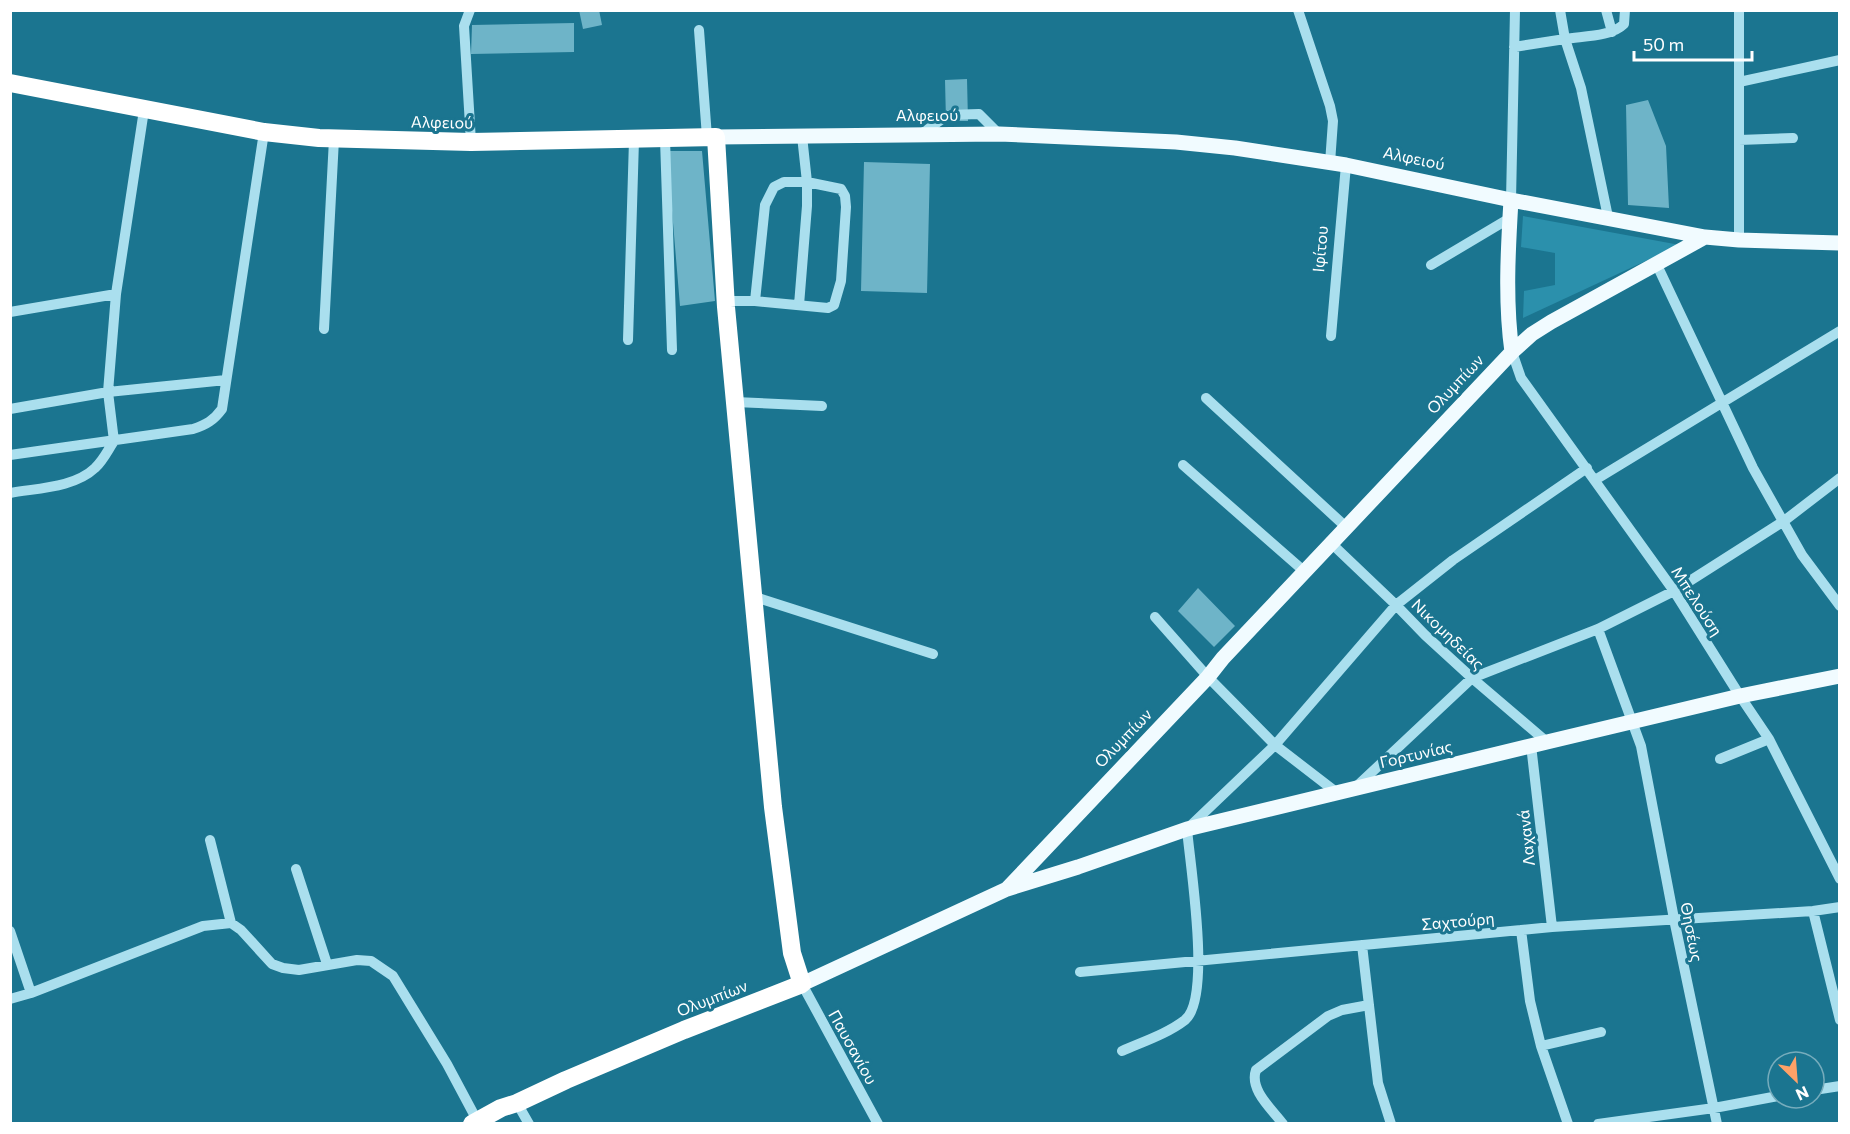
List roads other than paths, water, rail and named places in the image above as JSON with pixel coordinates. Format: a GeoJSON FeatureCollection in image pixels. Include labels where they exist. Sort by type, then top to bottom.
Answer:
{"type":"FeatureCollection","features":[{"type":"Feature","properties":{"kind":"highway","name":"Αλφειού"},"geometry":{"type":"LineString","coordinates":[[10,83],[264,132],[334,139],[471,142],[665,140],[711,137]]}},
{"type":"Feature","properties":{"kind":"highway"},"geometry":{"type":"LineString","coordinates":[[711,137],[773,807],[790,941],[802,984]]}},
{"type":"Feature","properties":{"kind":"highway","name":"Ολυμπίων"},"geometry":{"type":"LineString","coordinates":[[476,1122],[501,1108],[684,1030],[802,984]]}},
{"type":"Feature","properties":{"kind":"main road","name":"Αλφειού"},"geometry":{"type":"LineString","coordinates":[[711,137],[999,134],[1176,142],[1235,148],[1346,165],[1511,200],[1705,237],[1839,243]]}},
{"type":"Feature","properties":{"kind":"main road"},"geometry":{"type":"LineString","coordinates":[[1511,200],[1509,333],[1512,352]]}},
{"type":"Feature","properties":{"kind":"main road","name":"Ολυμπίων"},"geometry":{"type":"LineString","coordinates":[[802,984],[1007,889],[1512,352],[1532,334],[1551,322],[1705,237]]}},
{"type":"Feature","properties":{"kind":"main road","name":"Γορτυνίας"},"geometry":{"type":"LineString","coordinates":[[1007,889],[1187,829],[1531,745],[1634,723],[1740,696],[1839,676]]}},
{"type":"Feature","properties":{"kind":"street"},"geometry":{"type":"LineString","coordinates":[[470,10],[464,26],[471,142]]}},
{"type":"Feature","properties":{"kind":"street"},"geometry":{"type":"LineString","coordinates":[[1298,10],[1330,106],[1333,121],[1330,163]]}},
{"type":"Feature","properties":{"kind":"street"},"geometry":{"type":"LineString","coordinates":[[1511,200],[1515,10]]}},
{"type":"Feature","properties":{"kind":"street"},"geometry":{"type":"LineString","coordinates":[[1560,10],[1565,39],[1581,88],[1608,217]]}},
{"type":"Feature","properties":{"kind":"street"},"geometry":{"type":"LineString","coordinates":[[1606,10],[1612,32]]}},
{"type":"Feature","properties":{"kind":"street"},"geometry":{"type":"LineString","coordinates":[[1514,47],[1612,32],[1624,24],[1625,10]]}},
{"type":"Feature","properties":{"kind":"street"},"geometry":{"type":"LineString","coordinates":[[1739,10],[1739,240]]}},
{"type":"Feature","properties":{"kind":"street"},"geometry":{"type":"LineString","coordinates":[[699,30],[711,137]]}},
{"type":"Feature","properties":{"kind":"street"},"geometry":{"type":"LineString","coordinates":[[1739,82],[1839,60]]}},
{"type":"Feature","properties":{"kind":"street"},"geometry":{"type":"LineString","coordinates":[[10,493],[68,483],[82,477],[96,468],[114,441],[108,392],[116,294],[144,110]]}},
{"type":"Feature","properties":{"kind":"street"},"geometry":{"type":"LineString","coordinates":[[10,455],[204,426],[214,420],[222,409],[264,132]]}},
{"type":"Feature","properties":{"kind":"street"},"geometry":{"type":"LineString","coordinates":[[799,305],[807,217],[807,182],[802,136]]}},
{"type":"Feature","properties":{"kind":"street"},"geometry":{"type":"LineString","coordinates":[[1739,140],[1793,138]]}},
{"type":"Feature","properties":{"kind":"street"},"geometry":{"type":"LineString","coordinates":[[324,329],[334,139]]}},
{"type":"Feature","properties":{"kind":"street"},"geometry":{"type":"LineString","coordinates":[[628,340],[634,140]]}},
{"type":"Feature","properties":{"kind":"street"},"geometry":{"type":"LineString","coordinates":[[665,140],[672,350]]}},
{"type":"Feature","properties":{"kind":"street","name":"Ιφίτου"},"geometry":{"type":"LineString","coordinates":[[1331,336],[1346,165]]}},
{"type":"Feature","properties":{"kind":"street"},"geometry":{"type":"LineString","coordinates":[[726,301],[755,301],[828,308],[834,305],[841,281],[846,207],[845,196],[841,189],[807,182],[784,182],[774,187],[765,205],[755,301]]}},
{"type":"Feature","properties":{"kind":"street"},"geometry":{"type":"LineString","coordinates":[[1431,265],[1510,218]]}},
{"type":"Feature","properties":{"kind":"street"},"geometry":{"type":"LineString","coordinates":[[1656,263],[1754,468],[1802,555],[1839,606]]}},
{"type":"Feature","properties":{"kind":"street"},"geometry":{"type":"LineString","coordinates":[[10,312],[116,294]]}},
{"type":"Feature","properties":{"kind":"street"},"geometry":{"type":"LineString","coordinates":[[1595,480],[1839,331]]}},
{"type":"Feature","properties":{"kind":"street","name":"Μπελούση"},"geometry":{"type":"LineString","coordinates":[[1512,352],[1521,378],[1674,591],[1769,739],[1839,879]]}},
{"type":"Feature","properties":{"kind":"street"},"geometry":{"type":"LineString","coordinates":[[10,409],[108,392],[226,380]]}},
{"type":"Feature","properties":{"kind":"street"},"geometry":{"type":"LineString","coordinates":[[1206,398],[1346,527]]}},
{"type":"Feature","properties":{"kind":"street"},"geometry":{"type":"LineString","coordinates":[[735,402],[822,406]]}},
{"type":"Feature","properties":{"kind":"street"},"geometry":{"type":"LineString","coordinates":[[1183,465],[1305,572]]}},
{"type":"Feature","properties":{"kind":"street"},"geometry":{"type":"LineString","coordinates":[[1122,1051],[1185,1020],[1193,1011],[1199,960],[1187,829],[1275,745],[1396,605],[1453,560],[1587,468]]}},
{"type":"Feature","properties":{"kind":"street"},"geometry":{"type":"LineString","coordinates":[[1356,787],[1472,678],[1598,629],[1674,591],[1784,521],[1839,478]]}},
{"type":"Feature","properties":{"kind":"street","name":"Νικομηδείας"},"geometry":{"type":"LineString","coordinates":[[1332,544],[1425,635],[1547,742]]}},
{"type":"Feature","properties":{"kind":"street"},"geometry":{"type":"LineString","coordinates":[[752,596],[933,654]]}},
{"type":"Feature","properties":{"kind":"street"},"geometry":{"type":"LineString","coordinates":[[1155,617],[1208,677],[1275,745],[1336,792]]}},
{"type":"Feature","properties":{"kind":"street","name":"Θησέως"},"geometry":{"type":"LineString","coordinates":[[1598,629],[1641,746],[1674,920],[1717,1124]]}},
{"type":"Feature","properties":{"kind":"street"},"geometry":{"type":"LineString","coordinates":[[1720,759],[1769,739]]}},
{"type":"Feature","properties":{"kind":"street","name":"Λαχανά"},"geometry":{"type":"LineString","coordinates":[[1531,745],[1551,927]]}},
{"type":"Feature","properties":{"kind":"street"},"geometry":{"type":"LineString","coordinates":[[210,840],[231,923],[241,930],[272,964],[283,968],[299,970],[357,960],[370,961],[393,976],[447,1064],[476,1122]]}},
{"type":"Feature","properties":{"kind":"street"},"geometry":{"type":"LineString","coordinates":[[296,869],[327,964]]}},
{"type":"Feature","properties":{"kind":"street","name":"Σαχτούρη"},"geometry":{"type":"LineString","coordinates":[[1080,972],[1551,927],[1813,911],[1839,907]]}},
{"type":"Feature","properties":{"kind":"street"},"geometry":{"type":"LineString","coordinates":[[1813,911],[1839,1020]]}},
{"type":"Feature","properties":{"kind":"street"},"geometry":{"type":"LineString","coordinates":[[10,999],[203,927],[231,923]]}},
{"type":"Feature","properties":{"kind":"street"},"geometry":{"type":"LineString","coordinates":[[1521,930],[1530,1001],[1541,1046],[1568,1124]]}},
{"type":"Feature","properties":{"kind":"street"},"geometry":{"type":"LineString","coordinates":[[10,931],[31,993]]}},
{"type":"Feature","properties":{"kind":"street"},"geometry":{"type":"LineString","coordinates":[[1362,945],[1378,1083],[1391,1124]]}},
{"type":"Feature","properties":{"kind":"street","name":"Παυσανίου"},"geometry":{"type":"LineString","coordinates":[[802,984],[878,1124]]}},
{"type":"Feature","properties":{"kind":"street"},"geometry":{"type":"LineString","coordinates":[[1283,1124],[1257,1090],[1254,1083],[1256,1071],[1328,1016],[1342,1010],[1369,1005]]}},
{"type":"Feature","properties":{"kind":"street"},"geometry":{"type":"LineString","coordinates":[[1541,1046],[1601,1032]]}},
{"type":"Feature","properties":{"kind":"street"},"geometry":{"type":"LineString","coordinates":[[1598,1124],[1766,1098]]}},
{"type":"Feature","properties":{"kind":"street"},"geometry":{"type":"LineString","coordinates":[[517,1103],[529,1124]]}}]}
